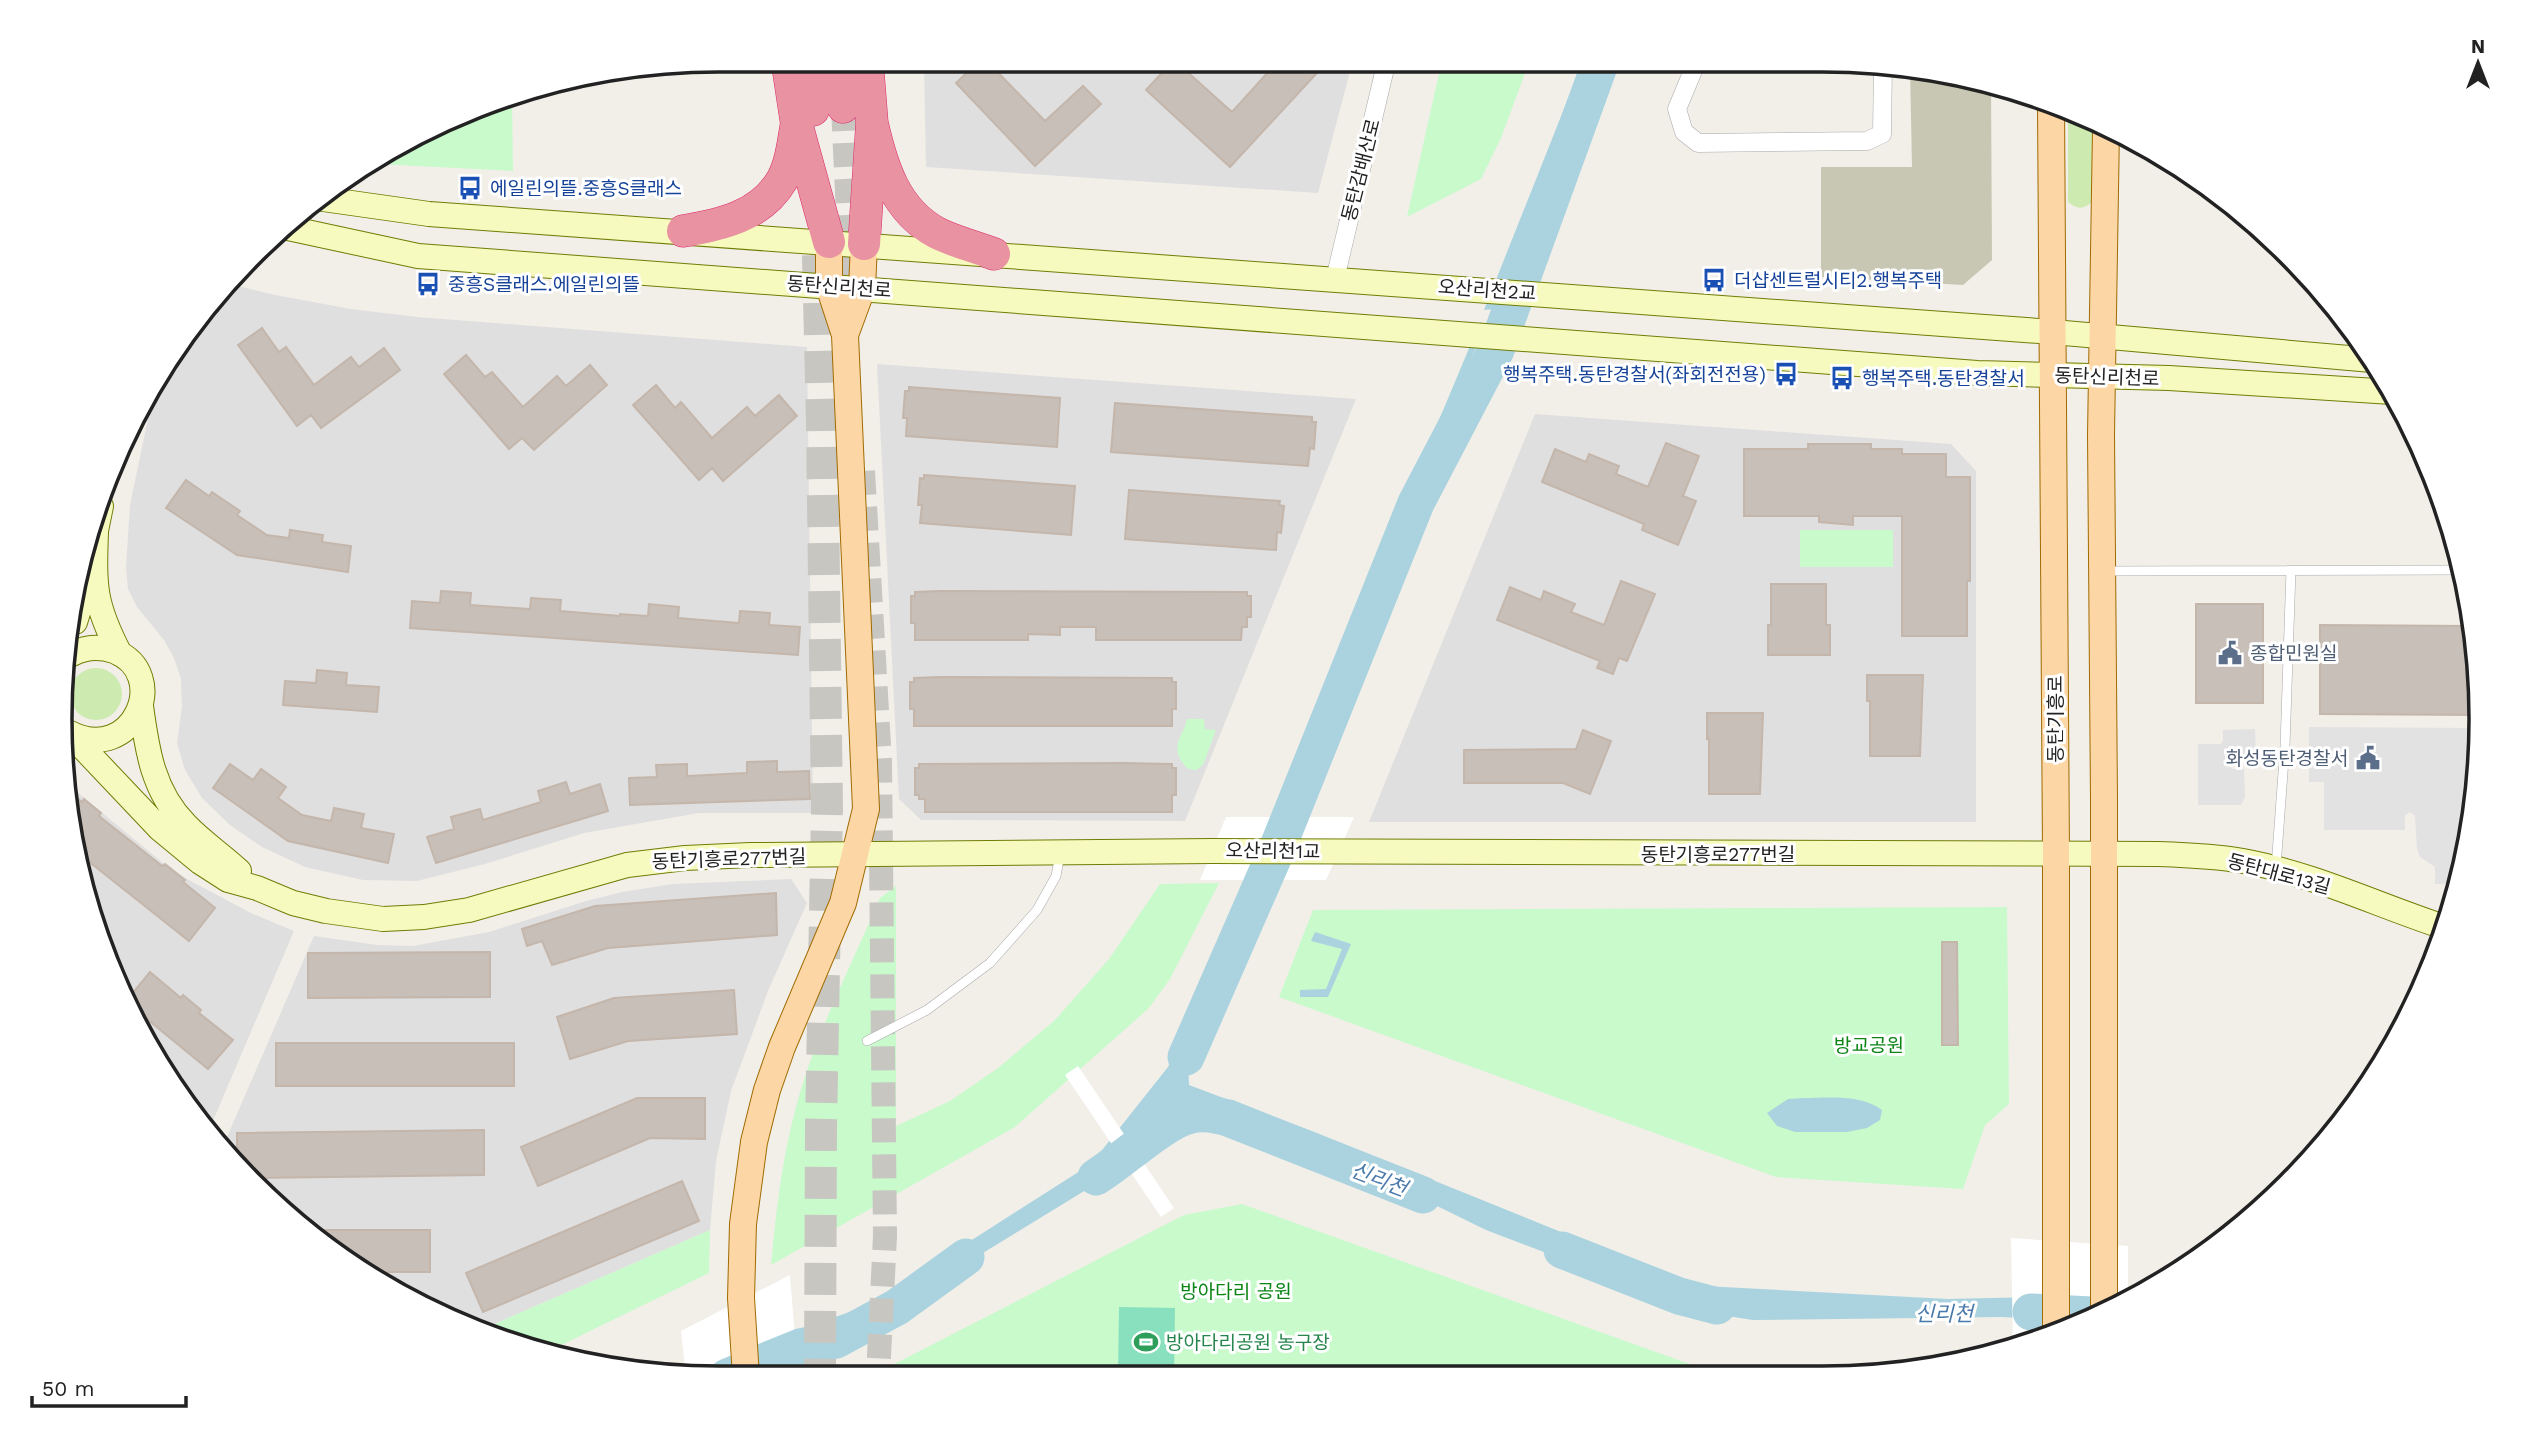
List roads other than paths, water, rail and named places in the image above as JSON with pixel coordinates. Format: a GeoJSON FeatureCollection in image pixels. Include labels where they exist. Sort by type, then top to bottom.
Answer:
{"type":"FeatureCollection","features":[{"type":"Feature","properties":{"kind":"highway"},"geometry":{"type":"LineString","coordinates":[[794,72],[818,114]]}},
{"type":"Feature","properties":{"kind":"highway"},"geometry":{"type":"LineString","coordinates":[[813,72],[829,242]]}},
{"type":"Feature","properties":{"kind":"highway"},"geometry":{"type":"LineString","coordinates":[[683,231],[733,220],[765,201],[782,180],[789,161],[818,114],[837,72]]}},
{"type":"Feature","properties":{"kind":"highway"},"geometry":{"type":"LineString","coordinates":[[868,72],[872,124],[880,159],[891,186],[911,214],[937,233],[994,254]]}},
{"type":"Feature","properties":{"kind":"highway"},"geometry":{"type":"LineString","coordinates":[[863,244],[872,124]]}},
{"type":"Feature","properties":{"kind":"main road","name":"동탄기흥로"},"geometry":{"type":"LineString","coordinates":[[2051,114],[2056,1322]]}},
{"type":"Feature","properties":{"kind":"main road"},"geometry":{"type":"LineString","coordinates":[[2104,1302],[2102,571],[2106,137]]}},
{"type":"Feature","properties":{"kind":"main road"},"geometry":{"type":"LineString","coordinates":[[745,1366],[741,1298],[747,1185],[767,1090],[782,1047],[843,903],[866,809],[845,335],[829,286],[829,242]]}},
{"type":"Feature","properties":{"kind":"main road"},"geometry":{"type":"LineString","coordinates":[[845,335],[862,289],[863,244]]}},
{"type":"Feature","properties":{"kind":"street","name":"동탄감배산로"},"geometry":{"type":"LineString","coordinates":[[1335,279],[1384,72]]}},
{"type":"Feature","properties":{"kind":"street"},"geometry":{"type":"LineString","coordinates":[[1692,72],[1677,108],[1684,132],[1698,143],[1867,141],[1882,134],[1883,75]]}},
{"type":"Feature","properties":{"kind":"street"},"geometry":{"type":"LineString","coordinates":[[333,200],[429,214],[1335,279]]}},
{"type":"Feature","properties":{"kind":"street","name":"동탄신리천로"},"geometry":{"type":"LineString","coordinates":[[295,230],[418,256],[1977,373],[2103,376],[2381,391]]}},
{"type":"Feature","properties":{"kind":"street","name":"오산리천2교"},"geometry":{"type":"LineString","coordinates":[[1335,279],[1580,297]]}},
{"type":"Feature","properties":{"kind":"street","name":"동탄신리천로"},"geometry":{"type":"LineString","coordinates":[[1580,297],[2053,332],[2360,359]]}},
{"type":"Feature","properties":{"kind":"street","name":"동탄기흥로277번길"},"geometry":{"type":"LineString","coordinates":[[72,734],[96,740],[111,738],[124,731],[135,720],[143,692],[132,664],[120,654],[105,626],[94,580],[95,546]]}},
{"type":"Feature","properties":{"kind":"street"},"geometry":{"type":"LineString","coordinates":[[75,653],[89,648],[105,648],[120,654]]}},
{"type":"Feature","properties":{"kind":"street","name":"동탄기흥로277번길"},"geometry":{"type":"LineString","coordinates":[[141,706],[149,760],[168,805],[186,825],[257,888]]}},
{"type":"Feature","properties":{"kind":"street","name":"동탄기흥로277번길"},"geometry":{"type":"LineString","coordinates":[[72,738],[160,829],[200,862],[228,880],[257,888],[293,903],[326,911],[383,919],[410,918],[469,909],[627,865],[698,857],[856,853],[1213,851]]}},
{"type":"Feature","properties":{"kind":"street","name":"오산리천1교"},"geometry":{"type":"LineString","coordinates":[[1213,851],[1332,852]]}},
{"type":"Feature","properties":{"kind":"street","name":"동탄기흥로277번길"},"geometry":{"type":"LineString","coordinates":[[1332,852],[2104,854]]}},
{"type":"Feature","properties":{"kind":"street","name":"동탄대로13길"},"geometry":{"type":"LineString","coordinates":[[2104,854],[2211,857],[2276,869],[2436,924]]}},
{"type":"Feature","properties":{"kind":"lane"},"geometry":{"type":"LineString","coordinates":[[2276,869],[2285,746],[2291,570]]}},
{"type":"Feature","properties":{"kind":"lane"},"geometry":{"type":"LineString","coordinates":[[2102,571],[2452,570]]}},
{"type":"Feature","properties":{"kind":"lane"},"geometry":{"type":"LineString","coordinates":[[867,1041],[928,1010],[990,963],[1037,910],[1056,876],[1060,853]]}},
{"type":"Feature","properties":{"kind":"water"},"geometry":{"type":"Polygon","coordinates":[[[1579,72],[1587,72],[1495,309],[1484,310],[1579,72]]]}},
{"type":"Feature","properties":{"kind":"water"},"geometry":{"type":"Polygon","coordinates":[[[1480,322],[1485,325],[1272,842],[1263,841],[1480,322]]]}},
{"type":"Feature","properties":{"kind":"water"},"geometry":{"type":"Polygon","coordinates":[[[1257,863],[1262,864],[1188,1058],[1189,1085],[1309,1130],[1598,1247],[1704,1286],[1948,1299],[2079,1296],[2080,1313],[2062,1320],[2002,1317],[1753,1320],[1688,1310],[1674,1294],[1607,1268],[1589,1269],[1486,1230],[1380,1178],[1333,1159],[1304,1142],[1293,1130],[1182,1099],[1112,1174],[978,1256],[777,1366],[711,1366],[803,1328],[870,1305],[1091,1164],[1168,1067],[1257,863]]]}},
{"type":"Feature","properties":{"kind":"water"},"geometry":{"type":"Polygon","coordinates":[[[1315,932],[1351,944],[1328,997],[1300,997],[1300,990],[1326,989],[1342,949],[1311,941],[1315,932]]]}},
{"type":"Feature","properties":{"kind":"water"},"geometry":{"type":"Polygon","coordinates":[[[1788,1099],[1864,1101],[1882,1110],[1880,1120],[1867,1128],[1847,1132],[1795,1132],[1777,1126],[1767,1113],[1788,1099]]]}},
{"type":"Feature","properties":{"kind":"waterway"},"geometry":{"type":"LineString","coordinates":[[1186,1057],[1277,849],[1416,503],[1496,350],[1597,72]]}},
{"type":"Feature","properties":{"kind":"waterway","name":"신리천"},"geometry":{"type":"LineString","coordinates":[[1096,1177],[1180,1118],[1205,1114],[1228,1118],[1423,1195]]}},
{"type":"Feature","properties":{"kind":"waterway","name":"신리천"},"geometry":{"type":"LineString","coordinates":[[1562,1250],[1679,1296],[1717,1306]]}},
{"type":"Feature","properties":{"kind":"waterway","name":"신리천"},"geometry":{"type":"LineString","coordinates":[[754,1366],[800,1347],[836,1340],[897,1307],[966,1257]]}},
{"type":"Feature","properties":{"kind":"waterway","name":"신리천"},"geometry":{"type":"LineString","coordinates":[[2031,1312],[2076,1314]]}},
{"type":"Feature","properties":{"kind":"tunnel"},"geometry":{"type":"LineString","coordinates":[[843,107],[852,299]]}},
{"type":"Feature","properties":{"kind":"tunnel"},"geometry":{"type":"LineString","coordinates":[[818,255],[827,809],[820,1366]]}},
{"type":"Feature","properties":{"kind":"tunnel"},"geometry":{"type":"LineString","coordinates":[[863,471],[880,762],[885,1236],[878,1366]]}},
{"type":"Feature","properties":{"kind":"place","name":"에일린의뜰.중흥S클래스"},"geometry":{"type":"Point","coordinates":[470,188]}},
{"type":"Feature","properties":{"kind":"place","name":"더샵센트럴시티2.행복주택"},"geometry":{"type":"Point","coordinates":[1714,280]}},
{"type":"Feature","properties":{"kind":"place","name":"중흥S클래스.에일린의뜰"},"geometry":{"type":"Point","coordinates":[428,284]}},
{"type":"Feature","properties":{"kind":"place","name":"행복주택.동탄경찰서(좌회전전용)"},"geometry":{"type":"Point","coordinates":[1786,374]}},
{"type":"Feature","properties":{"kind":"place","name":"행복주택.동탄경찰서"},"geometry":{"type":"Point","coordinates":[1842,378]}},
{"type":"Feature","properties":{"kind":"place","name":"종합민원실"},"geometry":{"type":"Point","coordinates":[2230,653]}},
{"type":"Feature","properties":{"kind":"place","name":"화성동탄경찰서"},"geometry":{"type":"Point","coordinates":[2368,758]}},
{"type":"Feature","properties":{"kind":"place","name":"방아다리공원 농구장"},"geometry":{"type":"Point","coordinates":[1146,1342]}},
{"type":"Feature","properties":{"kind":"park label","name":"방교공원"},"geometry":{"type":"Point","coordinates":[1869,1045]}},
{"type":"Feature","properties":{"kind":"park label","name":"방아다리 공원"},"geometry":{"type":"Point","coordinates":[1236,1291]}}]}
